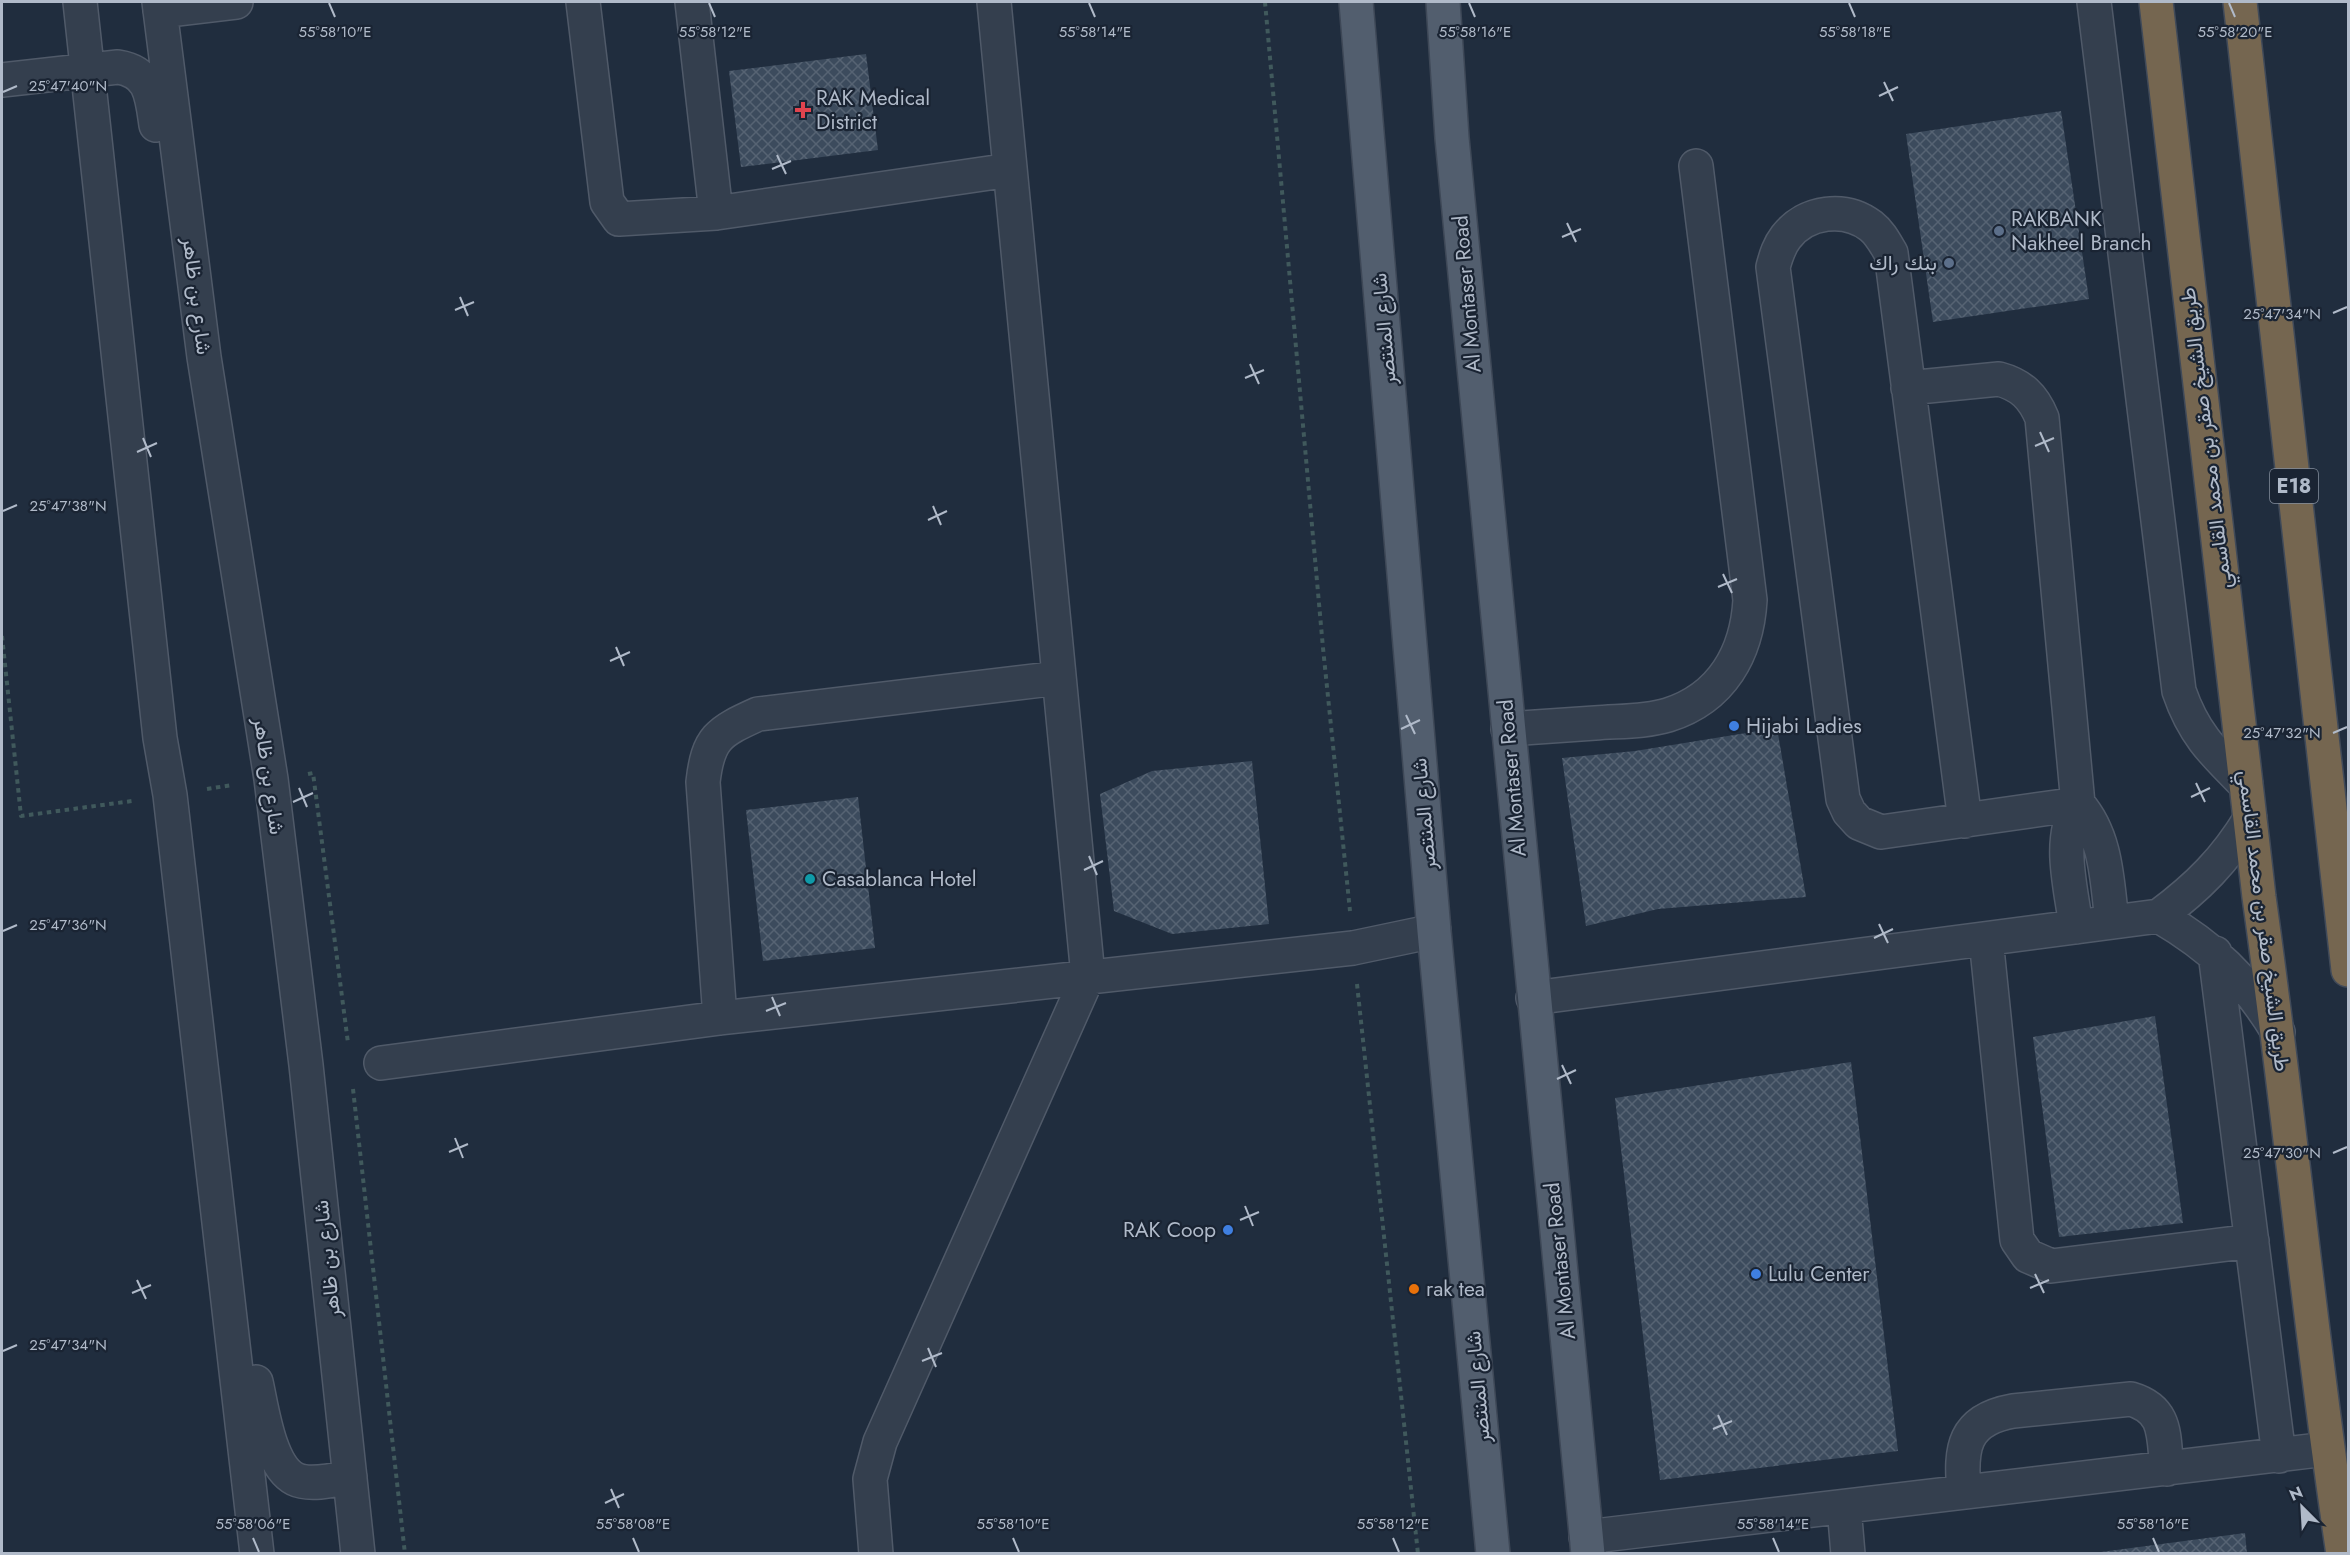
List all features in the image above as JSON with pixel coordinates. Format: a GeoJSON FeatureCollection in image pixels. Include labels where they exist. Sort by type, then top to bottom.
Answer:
{"type":"FeatureCollection","features":[{"type":"Feature","properties":{"kind":"highway","name":"طريق الشيخ صقر بن محمد القاسمي"},"geometry":{"type":"LineString","coordinates":[[2156,2],[2250,819],[2278,1032],[2327,1449],[2343,1554]]}},
{"type":"Feature","properties":{"kind":"highway","name":"E18"},"geometry":{"type":"LineString","coordinates":[[2240,2],[2349,970]]}},
{"type":"Feature","properties":{"kind":"main road","name":"شارع المنتصر"},"geometry":{"type":"LineString","coordinates":[[1356,2],[1434,931],[1493,1554]]}},
{"type":"Feature","properties":{"kind":"main road","name":"Al Montaser Road"},"geometry":{"type":"LineString","coordinates":[[1443,2],[1452,138],[1587,1545]]}},
{"type":"Feature","properties":{"kind":"street"},"geometry":{"type":"LineString","coordinates":[[80,2],[160,738],[170,795],[257,1554]]}},
{"type":"Feature","properties":{"kind":"street"},"geometry":{"type":"LineString","coordinates":[[159,6],[236,2]]}},
{"type":"Feature","properties":{"kind":"street"},"geometry":{"type":"LineString","coordinates":[[583,2],[607,202],[620,219],[716,213],[1010,170]]}},
{"type":"Feature","properties":{"kind":"street"},"geometry":{"type":"LineString","coordinates":[[692,2],[716,213]]}},
{"type":"Feature","properties":{"kind":"street"},"geometry":{"type":"LineString","coordinates":[[876,1554],[870,1479],[880,1442],[1089,976],[993,2]]}},
{"type":"Feature","properties":{"kind":"street"},"geometry":{"type":"LineString","coordinates":[[2094,2],[2179,691],[2189,718],[2202,739],[2246,785]]}},
{"type":"Feature","properties":{"kind":"street","name":"شارع بن ظاهر"},"geometry":{"type":"LineString","coordinates":[[159,6],[204,357],[271,779],[306,1065],[358,1554]]}},
{"type":"Feature","properties":{"kind":"street"},"geometry":{"type":"LineString","coordinates":[[2,80],[118,67],[141,77],[150,91],[168,212],[174,280],[192,332],[204,357]]}},
{"type":"Feature","properties":{"kind":"street"},"geometry":{"type":"LineString","coordinates":[[1508,729],[1643,720],[1668,715],[1691,705],[1712,691],[1729,671],[1741,649],[1749,624],[1750,600],[1696,166]]}},
{"type":"Feature","properties":{"kind":"street"},"geometry":{"type":"LineString","coordinates":[[1965,821],[1891,253],[1872,226],[1858,218],[1842,214],[1826,214],[1810,218],[1796,226],[1785,238],[1773,267],[1843,799],[1849,812],[1859,823],[1881,832],[1965,821],[2078,804]]}},
{"type":"Feature","properties":{"kind":"street"},"geometry":{"type":"LineString","coordinates":[[1908,388],[1998,379],[2022,388],[2037,406],[2042,418],[2078,804],[2072,815],[2066,840],[2076,927]]}},
{"type":"Feature","properties":{"kind":"street"},"geometry":{"type":"LineString","coordinates":[[720,1018],[703,782],[706,755],[717,737],[735,724],[758,714],[1059,678]]}},
{"type":"Feature","properties":{"kind":"street"},"geometry":{"type":"LineString","coordinates":[[2078,804],[2087,814],[2098,836],[2112,922]]}},
{"type":"Feature","properties":{"kind":"street"},"geometry":{"type":"LineString","coordinates":[[1533,998],[2159,916],[2187,896],[2211,872],[2233,847],[2250,819]]}},
{"type":"Feature","properties":{"kind":"street"},"geometry":{"type":"LineString","coordinates":[[2159,916],[2215,953],[2239,976],[2260,1002],[2278,1032]]}},
{"type":"Feature","properties":{"kind":"street"},"geometry":{"type":"LineString","coordinates":[[381,1063],[720,1018],[1353,948],[1434,931]]}},
{"type":"Feature","properties":{"kind":"street"},"geometry":{"type":"LineString","coordinates":[[1986,939],[2017,1240],[2028,1256],[2051,1266],[2252,1241]]}},
{"type":"Feature","properties":{"kind":"street"},"geometry":{"type":"LineString","coordinates":[[2215,953],[2279,1456]]}},
{"type":"Feature","properties":{"kind":"street"},"geometry":{"type":"LineString","coordinates":[[220,1226],[269,1439],[281,1466],[295,1479],[321,1483],[350,1478]]}},
{"type":"Feature","properties":{"kind":"street"},"geometry":{"type":"LineString","coordinates":[[1964,1492],[1961,1457],[1965,1443],[1973,1430],[1984,1420],[2013,1411],[2131,1399],[2145,1403],[2155,1411],[2162,1423],[2167,1469]]}},
{"type":"Feature","properties":{"kind":"street"},"geometry":{"type":"LineString","coordinates":[[1587,1545],[1844,1507],[2327,1449]]}},
{"type":"Feature","properties":{"kind":"street"},"geometry":{"type":"LineString","coordinates":[[1844,1507],[1848,1554]]}},
{"type":"Feature","properties":{"kind":"path"},"geometry":{"type":"LineString","coordinates":[[1265,2],[1323,648],[1418,1554]]}},
{"type":"Feature","properties":{"kind":"building","name":"RAK Medical District"},"geometry":{"type":"Polygon","coordinates":[[[866,54],[878,150],[741,167],[729,71],[866,54]]]}},
{"type":"Feature","properties":{"kind":"building","name":"RAKBANK Nakheel Branch"},"geometry":{"type":"Polygon","coordinates":[[[2061,111],[2089,299],[1933,322],[1906,134],[2061,111]]]}},
{"type":"Feature","properties":{"kind":"building"},"geometry":{"type":"Polygon","coordinates":[[[1777,728],[1806,897],[1658,909],[1586,926],[1562,758],[1635,751],[1777,728]]]}},
{"type":"Feature","properties":{"kind":"building"},"geometry":{"type":"Polygon","coordinates":[[[1252,761],[1269,924],[1172,934],[1114,911],[1100,794],[1152,771],[1252,761]]]}},
{"type":"Feature","properties":{"kind":"building","name":"Casablanca Hotel"},"geometry":{"type":"Polygon","coordinates":[[[858,797],[875,948],[763,961],[746,810],[858,797]]]}},
{"type":"Feature","properties":{"kind":"building"},"geometry":{"type":"Polygon","coordinates":[[[2155,1016],[2183,1223],[2059,1237],[2033,1037],[2155,1016]]]}},
{"type":"Feature","properties":{"kind":"building","name":"Lulu Center"},"geometry":{"type":"Polygon","coordinates":[[[1851,1062],[1898,1451],[1660,1480],[1615,1098],[1851,1062]]]}},
{"type":"Feature","properties":{"kind":"building"},"geometry":{"type":"Polygon","coordinates":[[[2245,1533],[2247,1554],[2101,1554],[2101,1552],[2245,1533]]]}},
{"type":"Feature","properties":{"kind":"place","name":"RAK Medical District"},"geometry":{"type":"Point","coordinates":[803,110]}},
{"type":"Feature","properties":{"kind":"place","name":"RAKBANK Nakheel Branch"},"geometry":{"type":"Point","coordinates":[1999,231]}},
{"type":"Feature","properties":{"kind":"place","name":"بنك راك"},"geometry":{"type":"Point","coordinates":[1949,263]}},
{"type":"Feature","properties":{"kind":"place","name":"Hijabi Ladies"},"geometry":{"type":"Point","coordinates":[1734,726]}},
{"type":"Feature","properties":{"kind":"place","name":"Casablanca Hotel"},"geometry":{"type":"Point","coordinates":[810,879]}},
{"type":"Feature","properties":{"kind":"place","name":"RAK Coop"},"geometry":{"type":"Point","coordinates":[1228,1230]}},
{"type":"Feature","properties":{"kind":"place","name":"Lulu Center"},"geometry":{"type":"Point","coordinates":[1756,1274]}},
{"type":"Feature","properties":{"kind":"place","name":"rak tea"},"geometry":{"type":"Point","coordinates":[1414,1289]}}]}
